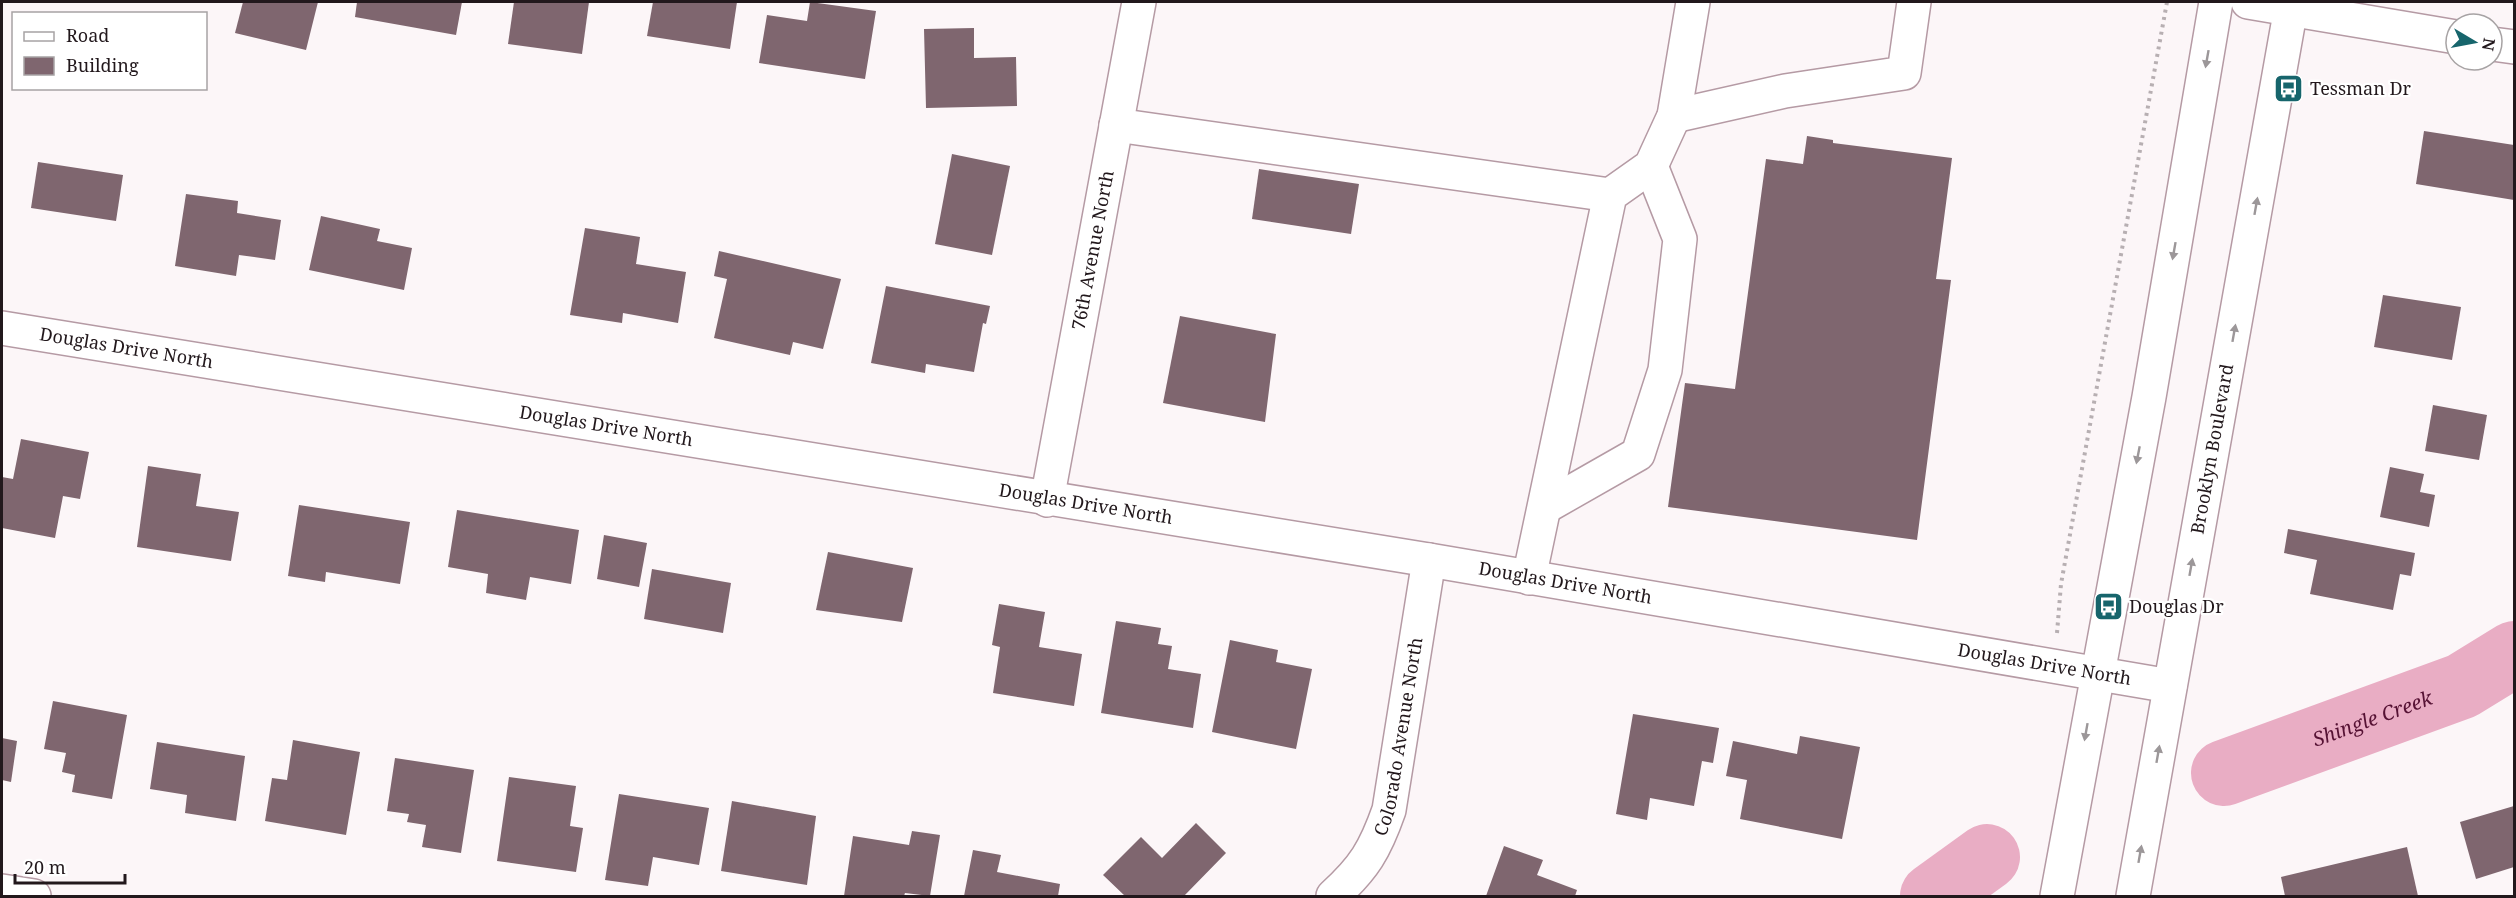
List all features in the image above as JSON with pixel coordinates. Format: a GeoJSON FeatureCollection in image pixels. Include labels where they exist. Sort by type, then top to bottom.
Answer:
{"type":"FeatureCollection","features":[{"type":"Feature","properties":{"kind":"street","name":"76th Avenue North"},"geometry":{"type":"LineString","coordinates":[[1047,500],[1138,2]]}},
{"type":"Feature","properties":{"kind":"street"},"geometry":{"type":"LineString","coordinates":[[1530,578],[1610,195],[1651,166],[1674,116],[1693,2]]}},
{"type":"Feature","properties":{"kind":"street"},"geometry":{"type":"LineString","coordinates":[[1674,116],[1785,92],[1904,73],[1914,2]]}},
{"type":"Feature","properties":{"kind":"street"},"geometry":{"type":"LineString","coordinates":[[2057,897],[2096,675],[2149,397],[2217,2]]}},
{"type":"Feature","properties":{"kind":"street"},"geometry":{"type":"LineString","coordinates":[[2248,2],[2292,5],[2444,36]]}},
{"type":"Feature","properties":{"kind":"street","name":"Brooklyn Boulevard"},"geometry":{"type":"LineString","coordinates":[[2133,897],[2292,5]]}},
{"type":"Feature","properties":{"kind":"street"},"geometry":{"type":"LineString","coordinates":[[1116,125],[1610,195]]}},
{"type":"Feature","properties":{"kind":"street"},"geometry":{"type":"LineString","coordinates":[[1545,507],[1638,454],[1665,370],[1680,239],[1651,166]]}},
{"type":"Feature","properties":{"kind":"street","name":"Douglas Drive North"},"geometry":{"type":"LineString","coordinates":[[2,328],[1047,500],[1429,560],[2170,686]]}},
{"type":"Feature","properties":{"kind":"street","name":"Colorado Avenue North"},"geometry":{"type":"LineString","coordinates":[[1333,897],[1354,877],[1376,848],[1389,810],[1429,560]]}},
{"type":"Feature","properties":{"kind":"street"},"geometry":{"type":"LineString","coordinates":[[2,891],[34,897]]}},
{"type":"Feature","properties":{"kind":"path"},"geometry":{"type":"LineString","coordinates":[[2054,667],[2061,584],[2167,2]]}},
{"type":"Feature","properties":{"kind":"building"},"geometry":{"type":"Polygon","coordinates":[[[243,2],[318,2],[306,50],[235,33],[243,2]]]}},
{"type":"Feature","properties":{"kind":"building"},"geometry":{"type":"Polygon","coordinates":[[[357,2],[462,2],[456,35],[355,17],[357,2]]]}},
{"type":"Feature","properties":{"kind":"building"},"geometry":{"type":"Polygon","coordinates":[[[514,2],[589,2],[582,54],[508,44],[514,2]]]}},
{"type":"Feature","properties":{"kind":"building"},"geometry":{"type":"Polygon","coordinates":[[[653,2],[737,2],[730,49],[647,36],[653,2]]]}},
{"type":"Feature","properties":{"kind":"building"},"geometry":{"type":"Polygon","coordinates":[[[810,2],[876,11],[865,79],[759,63],[767,15],[807,21],[810,2]]]}},
{"type":"Feature","properties":{"kind":"building"},"geometry":{"type":"Polygon","coordinates":[[[974,28],[974,58],[1016,57],[1017,106],[926,108],[924,29],[974,28]]]}},
{"type":"Feature","properties":{"kind":"building"},"geometry":{"type":"Polygon","coordinates":[[[2424,131],[2514,145],[2514,200],[2416,184],[2424,131]]]}},
{"type":"Feature","properties":{"kind":"building"},"geometry":{"type":"Polygon","coordinates":[[[1807,136],[1833,140],[1833,143],[1952,158],[1936,279],[1951,280],[1917,540],[1668,507],[1685,383],[1735,389],[1766,159],[1803,164],[1807,136]]]}},
{"type":"Feature","properties":{"kind":"building"},"geometry":{"type":"Polygon","coordinates":[[[952,154],[1010,166],[992,255],[935,244],[952,154]]]}},
{"type":"Feature","properties":{"kind":"building"},"geometry":{"type":"Polygon","coordinates":[[[38,162],[123,175],[116,221],[31,208],[38,162]]]}},
{"type":"Feature","properties":{"kind":"building"},"geometry":{"type":"Polygon","coordinates":[[[1259,169],[1359,184],[1351,234],[1252,219],[1259,169]]]}},
{"type":"Feature","properties":{"kind":"building"},"geometry":{"type":"Polygon","coordinates":[[[186,194],[238,201],[237,213],[281,220],[275,260],[239,255],[236,276],[175,266],[186,194]]]}},
{"type":"Feature","properties":{"kind":"building"},"geometry":{"type":"Polygon","coordinates":[[[321,216],[380,229],[377,241],[412,248],[404,290],[309,270],[321,216]]]}},
{"type":"Feature","properties":{"kind":"building"},"geometry":{"type":"Polygon","coordinates":[[[585,228],[640,237],[636,264],[686,272],[678,323],[623,313],[622,323],[570,315],[585,228]]]}},
{"type":"Feature","properties":{"kind":"building"},"geometry":{"type":"Polygon","coordinates":[[[719,251],[841,279],[823,349],[793,342],[790,355],[714,338],[727,279],[714,276],[719,251]]]}},
{"type":"Feature","properties":{"kind":"building"},"geometry":{"type":"Polygon","coordinates":[[[886,286],[990,306],[986,324],[983,323],[974,372],[926,364],[925,373],[871,363],[886,286]]]}},
{"type":"Feature","properties":{"kind":"building"},"geometry":{"type":"Polygon","coordinates":[[[2383,295],[2461,307],[2452,360],[2374,347],[2383,295]]]}},
{"type":"Feature","properties":{"kind":"building"},"geometry":{"type":"Polygon","coordinates":[[[1180,316],[1276,334],[1265,422],[1163,403],[1180,316]]]}},
{"type":"Feature","properties":{"kind":"building"},"geometry":{"type":"Polygon","coordinates":[[[2433,405],[2487,415],[2479,460],[2425,451],[2433,405]]]}},
{"type":"Feature","properties":{"kind":"building"},"geometry":{"type":"Polygon","coordinates":[[[21,439],[89,452],[80,499],[63,496],[55,538],[2,528],[2,477],[13,479],[21,439]]]}},
{"type":"Feature","properties":{"kind":"building"},"geometry":{"type":"Polygon","coordinates":[[[148,466],[201,474],[196,506],[239,512],[231,561],[137,547],[148,466]]]}},
{"type":"Feature","properties":{"kind":"building"},"geometry":{"type":"Polygon","coordinates":[[[2390,467],[2424,474],[2420,492],[2435,495],[2429,527],[2380,517],[2390,467]]]}},
{"type":"Feature","properties":{"kind":"building"},"geometry":{"type":"Polygon","coordinates":[[[299,505],[410,522],[400,584],[326,572],[325,582],[288,576],[299,505]]]}},
{"type":"Feature","properties":{"kind":"building"},"geometry":{"type":"Polygon","coordinates":[[[457,510],[579,530],[571,584],[530,577],[526,600],[486,593],[488,574],[448,567],[457,510]]]}},
{"type":"Feature","properties":{"kind":"building"},"geometry":{"type":"Polygon","coordinates":[[[2288,529],[2415,553],[2411,576],[2400,574],[2393,610],[2310,594],[2317,560],[2284,553],[2288,529]]]}},
{"type":"Feature","properties":{"kind":"building"},"geometry":{"type":"Polygon","coordinates":[[[604,535],[647,543],[639,587],[597,579],[604,535]]]}},
{"type":"Feature","properties":{"kind":"building"},"geometry":{"type":"Polygon","coordinates":[[[828,552],[913,568],[902,622],[816,610],[828,552]]]}},
{"type":"Feature","properties":{"kind":"building"},"geometry":{"type":"Polygon","coordinates":[[[652,569],[731,583],[723,633],[644,619],[652,569]]]}},
{"type":"Feature","properties":{"kind":"building"},"geometry":{"type":"Polygon","coordinates":[[[999,604],[1045,612],[1039,647],[1082,654],[1074,706],[993,693],[1000,647],[992,645],[999,604]]]}},
{"type":"Feature","properties":{"kind":"building"},"geometry":{"type":"Polygon","coordinates":[[[1116,621],[1161,628],[1158,644],[1172,646],[1168,669],[1201,674],[1193,728],[1101,713],[1116,621]]]}},
{"type":"Feature","properties":{"kind":"building"},"geometry":{"type":"Polygon","coordinates":[[[1230,640],[1278,650],[1276,662],[1312,669],[1296,749],[1212,732],[1230,640]]]}},
{"type":"Feature","properties":{"kind":"building"},"geometry":{"type":"Polygon","coordinates":[[[53,701],[127,715],[112,799],[72,792],[75,775],[62,772],[66,753],[44,749],[53,701]]]}},
{"type":"Feature","properties":{"kind":"building"},"geometry":{"type":"Polygon","coordinates":[[[1633,714],[1719,728],[1713,763],[1702,761],[1694,806],[1650,798],[1647,820],[1616,814],[1633,714]]]}},
{"type":"Feature","properties":{"kind":"building"},"geometry":{"type":"Polygon","coordinates":[[[1800,736],[1860,747],[1842,839],[1740,819],[1747,780],[1726,776],[1733,741],[1797,754],[1800,736]]]}},
{"type":"Feature","properties":{"kind":"building"},"geometry":{"type":"Polygon","coordinates":[[[2,738],[17,741],[11,782],[2,780],[2,738]]]}},
{"type":"Feature","properties":{"kind":"building"},"geometry":{"type":"Polygon","coordinates":[[[293,740],[360,752],[346,835],[265,821],[272,778],[287,780],[293,740]]]}},
{"type":"Feature","properties":{"kind":"building"},"geometry":{"type":"Polygon","coordinates":[[[157,742],[245,756],[236,821],[185,813],[187,795],[150,789],[157,742]]]}},
{"type":"Feature","properties":{"kind":"building"},"geometry":{"type":"Polygon","coordinates":[[[395,758],[474,770],[461,853],[422,847],[426,825],[407,822],[409,814],[387,811],[395,758]]]}},
{"type":"Feature","properties":{"kind":"building"},"geometry":{"type":"Polygon","coordinates":[[[509,777],[576,786],[570,826],[583,828],[576,872],[497,861],[509,777]]]}},
{"type":"Feature","properties":{"kind":"building"},"geometry":{"type":"Polygon","coordinates":[[[619,794],[709,808],[699,865],[653,857],[648,886],[605,880],[619,794]]]}},
{"type":"Feature","properties":{"kind":"building"},"geometry":{"type":"Polygon","coordinates":[[[732,801],[816,816],[807,885],[721,871],[732,801]]]}},
{"type":"Feature","properties":{"kind":"building"},"geometry":{"type":"Polygon","coordinates":[[[2514,806],[2514,867],[2476,879],[2460,822],[2514,806]]]}},
{"type":"Feature","properties":{"kind":"building"},"geometry":{"type":"Polygon","coordinates":[[[1196,823],[1226,853],[1184,896],[1125,896],[1103,875],[1141,837],[1162,858],[1196,823]]]}},
{"type":"Feature","properties":{"kind":"building"},"geometry":{"type":"Polygon","coordinates":[[[912,831],[940,835],[930,896],[905,893],[904,896],[844,896],[853,836],[909,845],[912,831]]]}},
{"type":"Feature","properties":{"kind":"building"},"geometry":{"type":"Polygon","coordinates":[[[1504,846],[1543,860],[1537,875],[1577,890],[1575,896],[1486,896],[1504,846]]]}},
{"type":"Feature","properties":{"kind":"building"},"geometry":{"type":"Polygon","coordinates":[[[2407,847],[2418,896],[2285,896],[2281,877],[2407,847]]]}},
{"type":"Feature","properties":{"kind":"building"},"geometry":{"type":"Polygon","coordinates":[[[973,850],[1001,855],[997,872],[1060,884],[1058,896],[964,896],[973,850]]]}},
{"type":"Feature","properties":{"kind":"waterway","name":"Shingle Creek"},"geometry":{"type":"LineString","coordinates":[[2224,773],[2462,686],[2514,654]]}},
{"type":"Feature","properties":{"kind":"waterway","name":"Shingle Creek"},"geometry":{"type":"LineString","coordinates":[[1933,896],[1987,857]]}},
{"type":"Feature","properties":{"kind":"place","name":"Tessman Dr"},"geometry":{"type":"Point","coordinates":[2289,89]}},
{"type":"Feature","properties":{"kind":"place","name":"Douglas Dr"},"geometry":{"type":"Point","coordinates":[2108,607]}}]}
